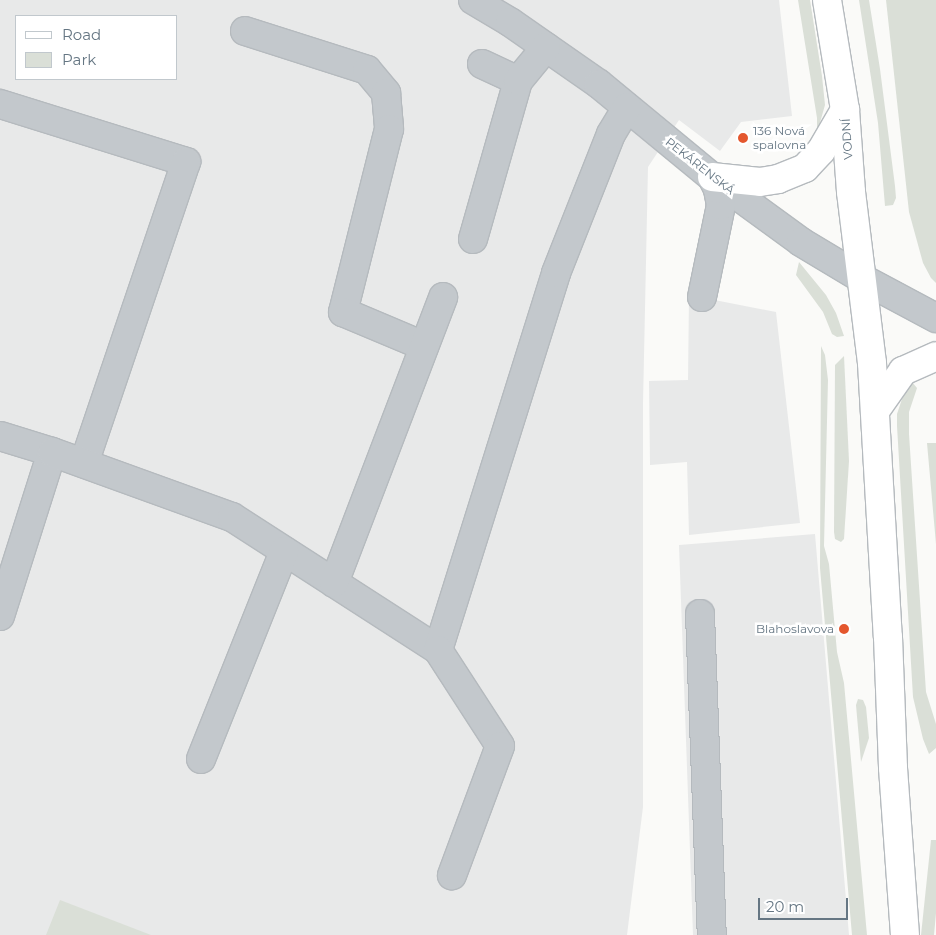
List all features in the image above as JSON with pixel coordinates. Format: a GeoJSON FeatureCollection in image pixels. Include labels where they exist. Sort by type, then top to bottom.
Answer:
{"type":"FeatureCollection","features":[{"type":"Feature","properties":{"kind":"main road","name":"VODNÍ"},"geometry":{"type":"LineString","coordinates":[[827,0],[845,110],[861,278]]}},
{"type":"Feature","properties":{"kind":"main road"},"geometry":{"type":"LineString","coordinates":[[712,177],[760,182],[778,179],[805,168],[821,151],[845,110]]}},
{"type":"Feature","properties":{"kind":"main road"},"geometry":{"type":"LineString","coordinates":[[861,278],[872,363],[888,637],[893,768],[906,935]]}},
{"type":"Feature","properties":{"kind":"main road"},"geometry":{"type":"LineString","coordinates":[[875,411],[903,371],[936,356]]}},
{"type":"Feature","properties":{"kind":"street","name":"PEKÁRENSKÁ"},"geometry":{"type":"LineString","coordinates":[[473,0],[510,22],[599,84],[712,177],[801,242],[861,278],[936,318]]}},
{"type":"Feature","properties":{"kind":"street"},"geometry":{"type":"LineString","coordinates":[[245,31],[367,70],[386,93],[389,129],[342,312],[424,346]]}},
{"type":"Feature","properties":{"kind":"street"},"geometry":{"type":"LineString","coordinates":[[473,240],[518,81],[546,47]]}},
{"type":"Feature","properties":{"kind":"street"},"geometry":{"type":"LineString","coordinates":[[482,64],[518,81]]}},
{"type":"Feature","properties":{"kind":"street"},"geometry":{"type":"LineString","coordinates":[[0,104],[186,162],[84,463]]}},
{"type":"Feature","properties":{"kind":"street"},"geometry":{"type":"LineString","coordinates":[[438,650],[556,273],[610,134],[626,107]]}},
{"type":"Feature","properties":{"kind":"street"},"geometry":{"type":"LineString","coordinates":[[702,297],[721,205],[718,188],[712,177]]}},
{"type":"Feature","properties":{"kind":"street"},"geometry":{"type":"LineString","coordinates":[[334,583],[443,297]]}},
{"type":"Feature","properties":{"kind":"street"},"geometry":{"type":"LineString","coordinates":[[0,436],[84,463],[232,517],[438,650],[500,746],[452,875]]}},
{"type":"Feature","properties":{"kind":"street"},"geometry":{"type":"LineString","coordinates":[[0,616],[52,452]]}},
{"type":"Feature","properties":{"kind":"street"},"geometry":{"type":"LineString","coordinates":[[201,759],[284,551]]}},
{"type":"Feature","properties":{"kind":"street"},"geometry":{"type":"LineString","coordinates":[[700,614],[712,935]]}},
{"type":"Feature","properties":{"kind":"shaded area"},"geometry":{"type":"Polygon","coordinates":[[[0,0],[779,0],[792,116],[741,122],[720,151],[679,120],[648,167],[643,404],[643,807],[627,935],[0,935],[0,0]]]}},
{"type":"Feature","properties":{"kind":"shaded area"},"geometry":{"type":"Polygon","coordinates":[[[689,295],[776,312],[800,523],[689,535],[687,462],[650,465],[649,381],[688,380],[689,295]]]}},
{"type":"Feature","properties":{"kind":"shaded area"},"geometry":{"type":"Polygon","coordinates":[[[815,534],[849,935],[693,935],[679,545],[815,534]]]}},
{"type":"Feature","properties":{"kind":"green space"},"geometry":{"type":"Polygon","coordinates":[[[798,0],[810,0],[822,76],[825,105],[817,133],[817,118],[798,0]]]}},
{"type":"Feature","properties":{"kind":"green space"},"geometry":{"type":"Polygon","coordinates":[[[859,0],[869,0],[895,186],[896,198],[893,205],[885,206],[878,123],[859,0]]]}},
{"type":"Feature","properties":{"kind":"green space"},"geometry":{"type":"Polygon","coordinates":[[[886,0],[936,0],[936,283],[923,263],[909,212],[886,0]]]}},
{"type":"Feature","properties":{"kind":"green space"},"geometry":{"type":"Polygon","coordinates":[[[799,262],[826,295],[836,313],[844,336],[837,337],[832,334],[823,312],[796,275],[799,262]]]}},
{"type":"Feature","properties":{"kind":"green space"},"geometry":{"type":"Polygon","coordinates":[[[821,346],[825,355],[828,380],[824,546],[829,564],[837,652],[844,683],[867,935],[852,935],[820,568],[821,346]]]}},
{"type":"Feature","properties":{"kind":"green space"},"geometry":{"type":"Polygon","coordinates":[[[844,356],[849,461],[844,539],[841,542],[835,539],[834,532],[835,365],[844,356]]]}},
{"type":"Feature","properties":{"kind":"green space"},"geometry":{"type":"Polygon","coordinates":[[[912,382],[917,388],[909,412],[909,434],[926,692],[936,724],[936,748],[929,754],[923,739],[913,697],[897,426],[897,414],[902,399],[912,382]]]}},
{"type":"Feature","properties":{"kind":"green space"},"geometry":{"type":"Polygon","coordinates":[[[927,443],[936,443],[936,544],[927,443]]]}},
{"type":"Feature","properties":{"kind":"green space"},"geometry":{"type":"Polygon","coordinates":[[[858,699],[863,700],[866,707],[869,738],[861,762],[856,705],[858,699]]]}},
{"type":"Feature","properties":{"kind":"green space"},"geometry":{"type":"Polygon","coordinates":[[[931,840],[936,840],[936,913],[934,935],[921,935],[931,840]]]}},
{"type":"Feature","properties":{"kind":"green space"},"geometry":{"type":"Polygon","coordinates":[[[60,900],[151,935],[46,935],[60,900]]]}},
{"type":"Feature","properties":{"kind":"place","name":"136 Nová spalovna"},"geometry":{"type":"Point","coordinates":[743,138]}},
{"type":"Feature","properties":{"kind":"place","name":"Blahoslavova"},"geometry":{"type":"Point","coordinates":[844,629]}}]}
